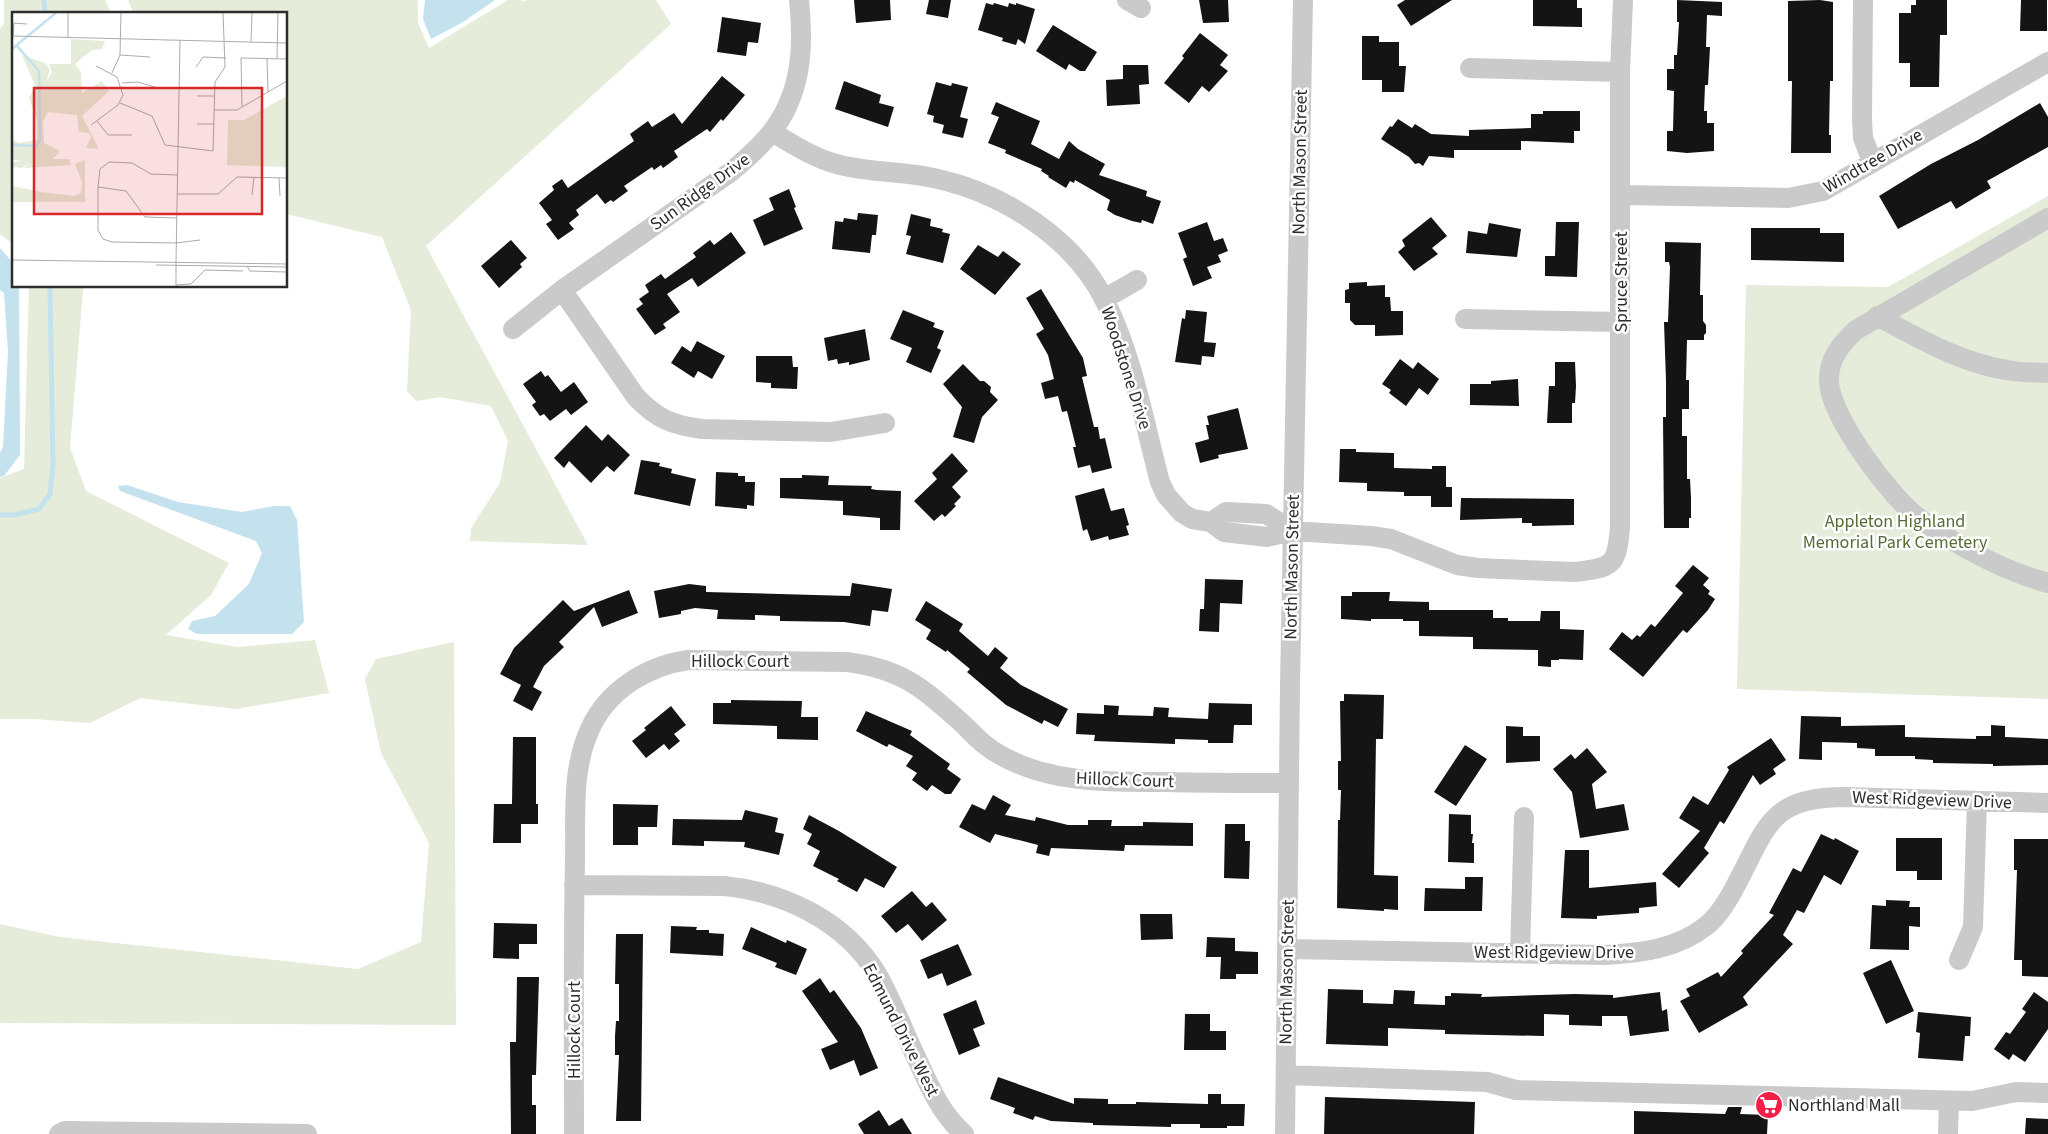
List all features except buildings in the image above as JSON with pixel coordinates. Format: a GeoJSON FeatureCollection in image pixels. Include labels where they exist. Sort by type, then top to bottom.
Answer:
{"type":"FeatureCollection","features":[{"type":"Feature","properties":{"kind":"street","name":"Sun Ridge Drive"},"geometry":{"type":"LineString","coordinates":[[512,329],[562,290],[732,170],[756,150],[772,132],[789,102],[801,59],[802,34],[799,0]]}},
{"type":"Feature","properties":{"kind":"street","name":"North Mason Street"},"geometry":{"type":"LineString","coordinates":[[1285,1134],[1293,531],[1303,0]]}},
{"type":"Feature","properties":{"kind":"street","name":"Spruce Street"},"geometry":{"type":"LineString","coordinates":[[1293,531],[1391,539],[1457,565],[1478,568],[1575,572],[1601,568],[1612,562],[1617,554],[1620,527],[1622,195],[1620,72],[1623,0]]}},
{"type":"Feature","properties":{"kind":"street"},"geometry":{"type":"LineString","coordinates":[[1863,0],[1863,138],[1872,161]]}},
{"type":"Feature","properties":{"kind":"street","name":"Windtree Drive"},"geometry":{"type":"LineString","coordinates":[[1622,195],[1788,198],[1823,191],[1872,161],[2048,62]]}},
{"type":"Feature","properties":{"kind":"street"},"geometry":{"type":"LineString","coordinates":[[1470,68],[1620,72]]}},
{"type":"Feature","properties":{"kind":"street","name":"Woodstone Drive"},"geometry":{"type":"LineString","coordinates":[[772,132],[811,155],[839,165],[875,172],[935,178],[960,185],[992,197],[1043,229],[1062,246],[1091,279],[1104,299],[1115,324],[1133,379],[1160,482],[1166,495],[1182,514],[1192,519],[1211,522],[1226,512],[1266,514],[1293,531]]}},
{"type":"Feature","properties":{"kind":"street"},"geometry":{"type":"LineString","coordinates":[[2048,218],[1877,316],[1856,330],[1839,347],[1832,363],[1829,382],[1835,405],[1852,436],[1871,465],[1918,518],[1991,563],[2048,583]]}},
{"type":"Feature","properties":{"kind":"street"},"geometry":{"type":"LineString","coordinates":[[1104,299],[1137,280]]}},
{"type":"Feature","properties":{"kind":"street"},"geometry":{"type":"LineString","coordinates":[[562,290],[626,383],[649,410],[664,420],[680,426],[702,429],[831,432],[885,424]]}},
{"type":"Feature","properties":{"kind":"street"},"geometry":{"type":"LineString","coordinates":[[1877,316],[1933,346],[1980,364],[2012,371],[2048,373]]}},
{"type":"Feature","properties":{"kind":"street"},"geometry":{"type":"LineString","coordinates":[[1465,319],[1621,322]]}},
{"type":"Feature","properties":{"kind":"street","name":"Hillock Court"},"geometry":{"type":"LineString","coordinates":[[574,1134],[574,885],[577,773],[582,749],[599,712],[635,679],[661,666],[688,660],[847,662],[868,665],[907,679],[928,692],[986,746],[1002,757],[1050,775],[1101,782],[1289,784]]}},
{"type":"Feature","properties":{"kind":"street","name":"West Ridgeview Drive"},"geometry":{"type":"LineString","coordinates":[[1288,949],[1633,954],[1659,949],[1689,937],[1707,926],[1727,901],[1769,824],[1785,808],[1797,802],[1824,797],[2048,803]]}},
{"type":"Feature","properties":{"kind":"street"},"geometry":{"type":"LineString","coordinates":[[1959,960],[1974,927],[1977,801]]}},
{"type":"Feature","properties":{"kind":"street"},"geometry":{"type":"LineString","coordinates":[[1520,952],[1524,816]]}},
{"type":"Feature","properties":{"kind":"street","name":"Edmund Drive West"},"geometry":{"type":"LineString","coordinates":[[574,885],[724,886],[747,888],[800,907],[829,923],[859,950],[878,976],[931,1091],[952,1122],[964,1134]]}},
{"type":"Feature","properties":{"kind":"street"},"geometry":{"type":"LineString","coordinates":[[1286,1075],[1487,1082],[1516,1090],[1972,1101],[2016,1092],[2048,1093]]}},
{"type":"Feature","properties":{"kind":"street"},"geometry":{"type":"LineString","coordinates":[[1948,1134],[1949,1100]]}},
{"type":"Feature","properties":{"kind":"street"},"geometry":{"type":"LineString","coordinates":[[59,1134],[64,1131],[74,1131],[307,1134]]}},
{"type":"Feature","properties":{"kind":"green space"},"geometry":{"type":"Polygon","coordinates":[[[4,0],[105,0],[110,12],[12,12],[12,243],[0,234],[0,29],[4,24],[4,0]]]}},
{"type":"Feature","properties":{"kind":"green space"},"geometry":{"type":"Polygon","coordinates":[[[128,0],[418,0],[418,23],[429,48],[508,0],[524,2],[526,0],[656,0],[671,24],[426,246],[588,545],[470,541],[471,528],[500,483],[508,441],[491,406],[440,397],[416,401],[407,391],[411,310],[382,237],[288,214],[288,12],[133,12],[128,0]]]}},
{"type":"Feature","properties":{"kind":"green space","name":"Appleton Highland Memorial Park Cemetery"},"geometry":{"type":"Polygon","coordinates":[[[2048,196],[2048,699],[1737,689],[1746,285],[1888,287],[2048,196]]]}},
{"type":"Feature","properties":{"kind":"green space"},"geometry":{"type":"Polygon","coordinates":[[[29,288],[84,288],[70,448],[86,491],[229,563],[211,595],[166,635],[237,647],[315,640],[329,693],[236,709],[140,698],[90,723],[34,719],[0,719],[0,478],[24,469],[29,288]]]}},
{"type":"Feature","properties":{"kind":"green space"},"geometry":{"type":"Polygon","coordinates":[[[454,642],[456,1025],[0,1023],[0,924],[60,937],[358,969],[421,942],[429,843],[381,753],[365,679],[376,659],[454,642]]]}},
{"type":"Feature","properties":{"kind":"water"},"geometry":{"type":"Polygon","coordinates":[[[425,0],[495,0],[463,22],[431,39],[423,19],[425,0]]]}},
{"type":"Feature","properties":{"kind":"water"},"geometry":{"type":"Polygon","coordinates":[[[0,248],[12,262],[12,288],[19,288],[20,455],[4,476],[0,477],[0,453],[3,447],[8,351],[4,293],[0,290],[0,248]]]}},
{"type":"Feature","properties":{"kind":"water"},"geometry":{"type":"Polygon","coordinates":[[[127,485],[178,502],[242,512],[274,506],[290,506],[297,520],[304,622],[292,634],[197,634],[188,629],[192,621],[215,616],[249,584],[262,553],[256,541],[120,491],[118,486],[127,485]]]}},
{"type":"Feature","properties":{"kind":"waterway"},"geometry":{"type":"LineString","coordinates":[[44,0],[45,12]]}},
{"type":"Feature","properties":{"kind":"waterway"},"geometry":{"type":"LineString","coordinates":[[0,515],[14,515],[39,509],[50,494],[53,466],[50,288]]}},
{"type":"Feature","properties":{"kind":"place","name":"Northland Mall"},"geometry":{"type":"Point","coordinates":[1769,1105]}}]}
